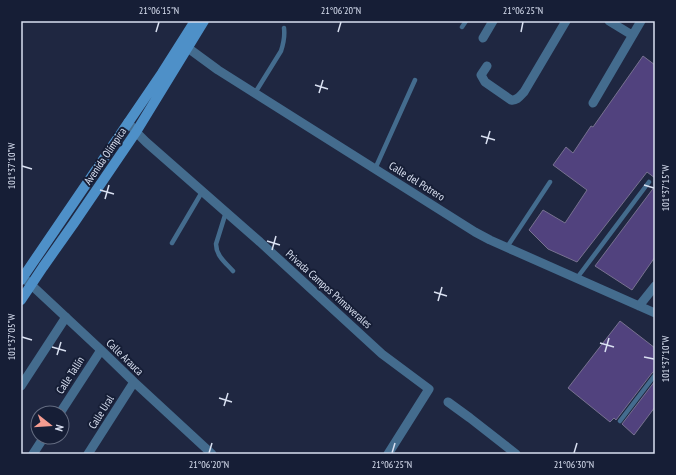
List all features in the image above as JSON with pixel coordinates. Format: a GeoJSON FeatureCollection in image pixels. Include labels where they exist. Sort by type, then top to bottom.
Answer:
{"type":"FeatureCollection","features":[{"type":"Feature","properties":{"kind":"street","name":"Avenida Olímpica"},"geometry":{"type":"LineString","coordinates":[[21,300],[42,267],[136,132],[184,47],[195,21]]}},
{"type":"Feature","properties":{"kind":"street","name":"Avenida Olímpica"},"geometry":{"type":"LineString","coordinates":[[22,278],[162,73],[204,21]]}},
{"type":"Feature","properties":{"kind":"street"},"geometry":{"type":"LineString","coordinates":[[483,38],[493,21]]}},
{"type":"Feature","properties":{"kind":"street"},"geometry":{"type":"LineString","coordinates":[[487,66],[481,75],[485,82],[511,100],[518,99],[524,92],[566,21]]}},
{"type":"Feature","properties":{"kind":"street"},"geometry":{"type":"LineString","coordinates":[[609,21],[632,34]]}},
{"type":"Feature","properties":{"kind":"street"},"geometry":{"type":"LineString","coordinates":[[593,103],[641,21]]}},
{"type":"Feature","properties":{"kind":"street","name":"Calle del Potrero"},"geometry":{"type":"LineString","coordinates":[[184,47],[254,93],[490,240],[655,313]]}},
{"type":"Feature","properties":{"kind":"street","name":"Privada Campos Primaverales"},"geometry":{"type":"LineString","coordinates":[[128,122],[136,132],[382,354],[429,389],[388,454]]}},
{"type":"Feature","properties":{"kind":"street","name":"Calle Arauca"},"geometry":{"type":"LineString","coordinates":[[22,278],[101,350],[200,450],[212,454]]}},
{"type":"Feature","properties":{"kind":"street"},"geometry":{"type":"LineString","coordinates":[[639,306],[655,286]]}},
{"type":"Feature","properties":{"kind":"street"},"geometry":{"type":"LineString","coordinates":[[21,386],[66,317]]}},
{"type":"Feature","properties":{"kind":"street","name":"Calle Tallín"},"geometry":{"type":"LineString","coordinates":[[65,405],[101,350]]}},
{"type":"Feature","properties":{"kind":"street","name":"Calle Ural"},"geometry":{"type":"LineString","coordinates":[[88,454],[134,382]]}},
{"type":"Feature","properties":{"kind":"street"},"geometry":{"type":"LineString","coordinates":[[448,402],[516,454]]}},
{"type":"Feature","properties":{"kind":"street"},"geometry":{"type":"LineString","coordinates":[[33,454],[39,445]]}},
{"type":"Feature","properties":{"kind":"lane"},"geometry":{"type":"LineString","coordinates":[[462,27],[466,21]]}},
{"type":"Feature","properties":{"kind":"lane"},"geometry":{"type":"LineString","coordinates":[[254,93],[282,51],[285,36],[284,28]]}},
{"type":"Feature","properties":{"kind":"lane"},"geometry":{"type":"LineString","coordinates":[[375,169],[415,80]]}},
{"type":"Feature","properties":{"kind":"lane"},"geometry":{"type":"LineString","coordinates":[[507,247],[550,182]]}},
{"type":"Feature","properties":{"kind":"lane"},"geometry":{"type":"LineString","coordinates":[[578,278],[649,182]]}},
{"type":"Feature","properties":{"kind":"lane"},"geometry":{"type":"LineString","coordinates":[[172,243],[202,192]]}},
{"type":"Feature","properties":{"kind":"lane"},"geometry":{"type":"LineString","coordinates":[[226,212],[216,244],[216,249],[217,253],[233,271]]}},
{"type":"Feature","properties":{"kind":"lane"},"geometry":{"type":"LineString","coordinates":[[620,421],[655,375]]}},
{"type":"Feature","properties":{"kind":"building"},"geometry":{"type":"Polygon","coordinates":[[[643,56],[655,65],[655,178],[647,172],[577,262],[548,249],[529,230],[543,210],[565,223],[587,190],[553,165],[566,147],[573,153],[591,126],[593,127],[643,56]]]}},
{"type":"Feature","properties":{"kind":"building"},"geometry":{"type":"Polygon","coordinates":[[[655,186],[655,257],[632,290],[595,266],[655,186]]]}},
{"type":"Feature","properties":{"kind":"building"},"geometry":{"type":"Polygon","coordinates":[[[620,321],[655,348],[655,371],[616,420],[614,418],[610,422],[568,388],[620,321]]]}},
{"type":"Feature","properties":{"kind":"building"},"geometry":{"type":"Polygon","coordinates":[[[655,381],[655,407],[634,435],[622,424],[655,381]]]}}]}
